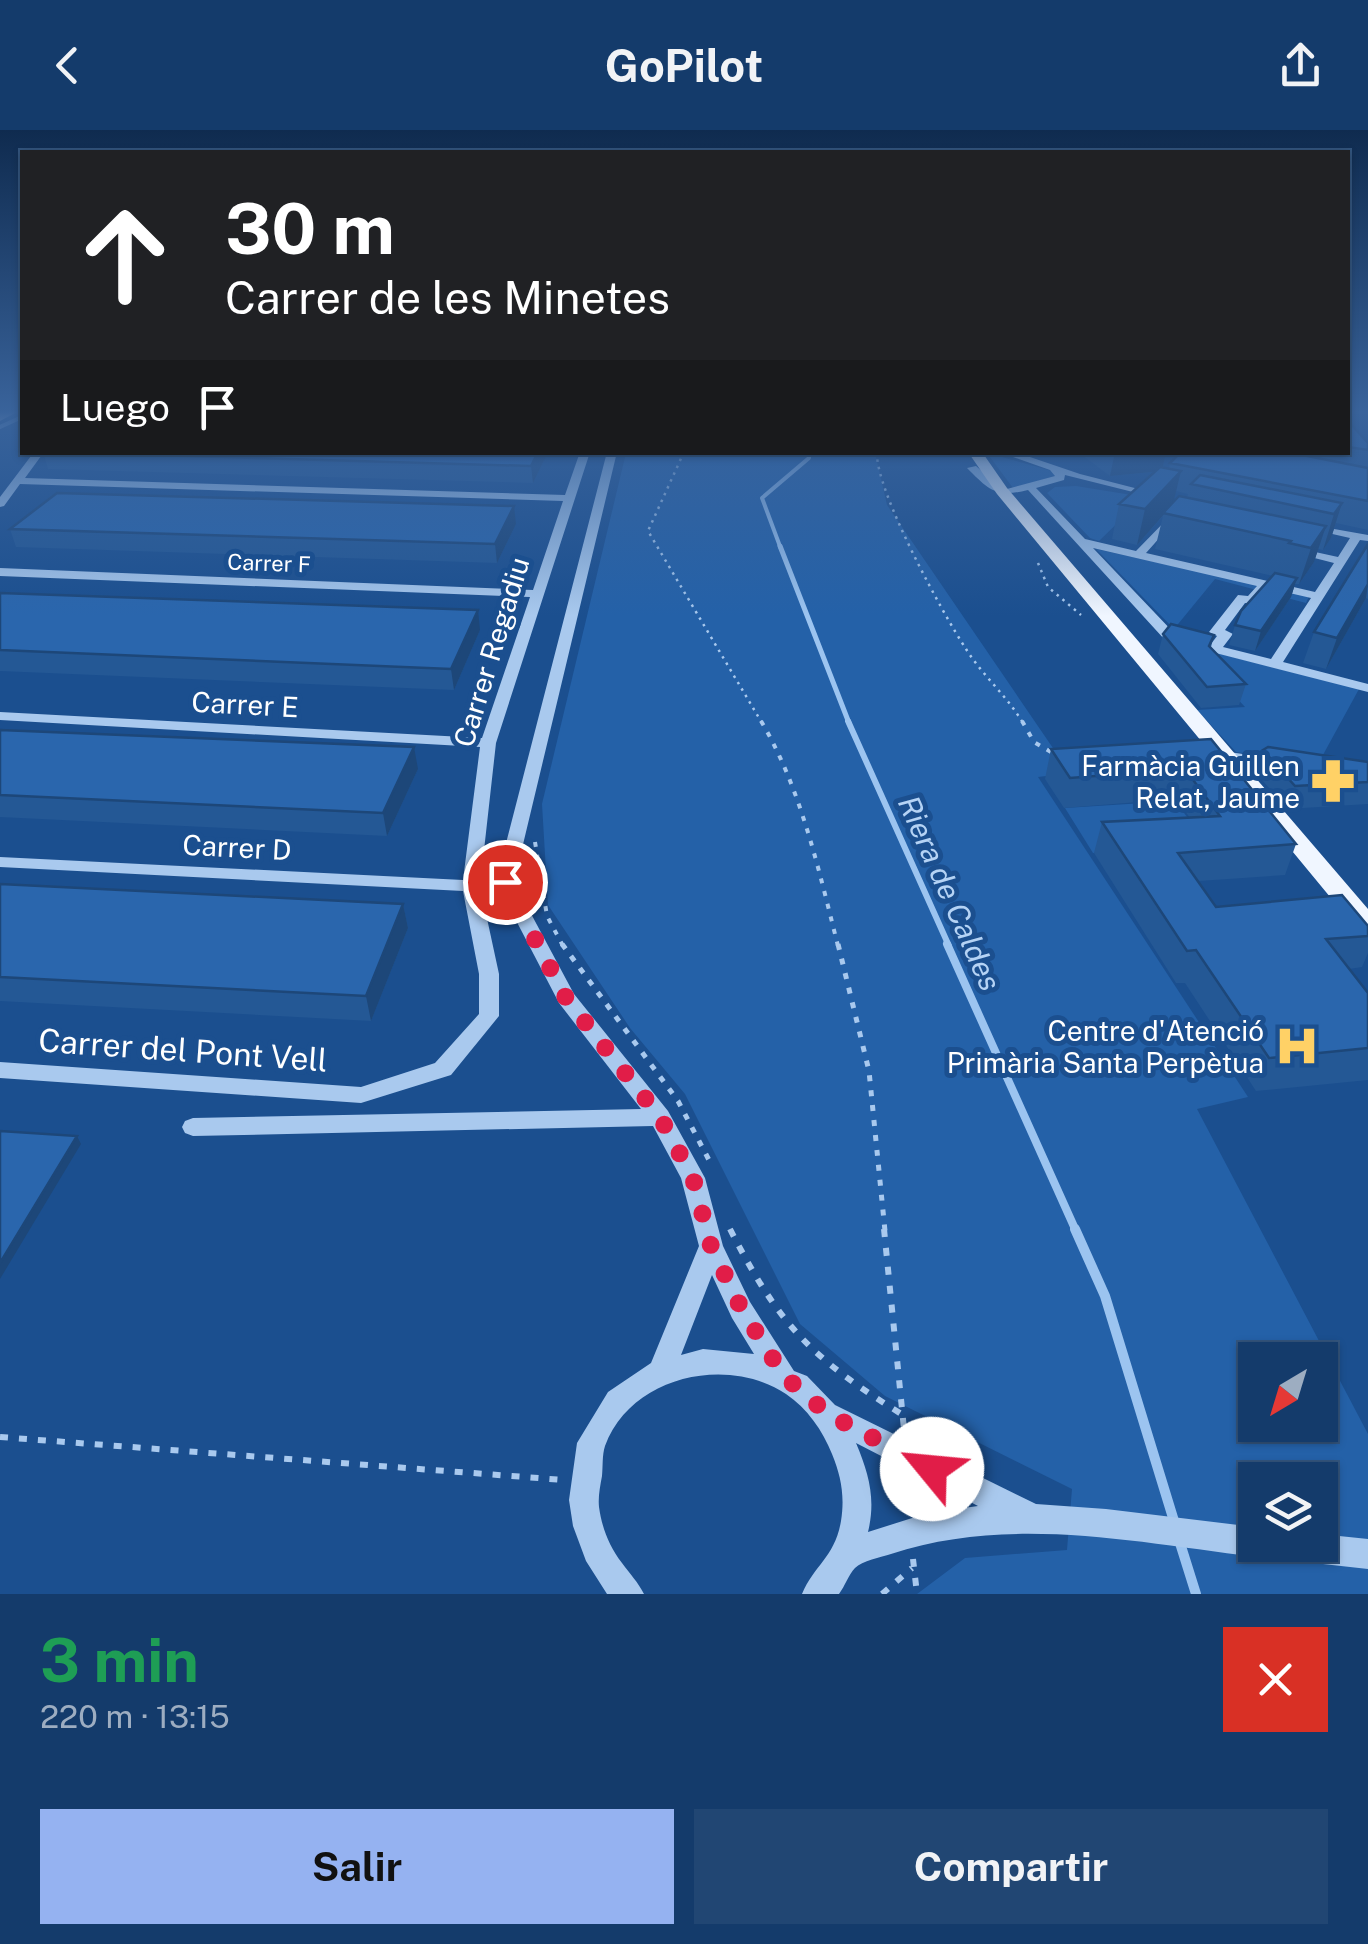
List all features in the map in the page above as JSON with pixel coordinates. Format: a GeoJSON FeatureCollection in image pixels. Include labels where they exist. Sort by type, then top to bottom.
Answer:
{"type":"FeatureCollection","features":[{"type":"Feature","properties":{"kind":"main road"},"geometry":{"type":"LineString","coordinates":[[988,479],[1198,744],[1246,782]]}},
{"type":"Feature","properties":{"kind":"main road"},"geometry":{"type":"LineString","coordinates":[[992,479],[1368,926]]}},
{"type":"Feature","properties":{"kind":"street"},"geometry":{"type":"LineString","coordinates":[[0,504],[18,479]]}},
{"type":"Feature","properties":{"kind":"street","name":"Carrer Regadiu"},"geometry":{"type":"LineString","coordinates":[[362,1095],[443,1069],[489,1016],[490,974],[471,886],[488,743],[575,479]]}},
{"type":"Feature","properties":{"kind":"street"},"geometry":{"type":"LineString","coordinates":[[605,479],[505,882],[566,998],[660,1117],[693,1178],[711,1246],[742,1310],[784,1376],[828,1414],[1030,1517]]}},
{"type":"Feature","properties":{"kind":"street"},"geometry":{"type":"LineString","coordinates":[[1008,496],[1054,479]]}},
{"type":"Feature","properties":{"kind":"street"},"geometry":{"type":"LineString","coordinates":[[1093,479],[1167,497]]}},
{"type":"Feature","properties":{"kind":"street"},"geometry":{"type":"LineString","coordinates":[[16,482],[568,498]]}},
{"type":"Feature","properties":{"kind":"street"},"geometry":{"type":"LineString","coordinates":[[1041,486],[1126,488]]}},
{"type":"Feature","properties":{"kind":"street"},"geometry":{"type":"LineString","coordinates":[[1041,486],[1083,542],[1170,637],[1368,688]]}},
{"type":"Feature","properties":{"kind":"street"},"geometry":{"type":"LineString","coordinates":[[1138,554],[1187,501]]}},
{"type":"Feature","properties":{"kind":"street"},"geometry":{"type":"LineString","coordinates":[[1166,523],[1186,528]]}},
{"type":"Feature","properties":{"kind":"street"},"geometry":{"type":"LineString","coordinates":[[1297,524],[1363,537]]}},
{"type":"Feature","properties":{"kind":"street"},"geometry":{"type":"LineString","coordinates":[[1274,665],[1340,561],[1363,537]]}},
{"type":"Feature","properties":{"kind":"street"},"geometry":{"type":"LineString","coordinates":[[1083,542],[1318,596]]}},
{"type":"Feature","properties":{"kind":"street"},"geometry":{"type":"LineString","coordinates":[[1282,548],[1340,561]]}},
{"type":"Feature","properties":{"kind":"street","name":"Carrer F"},"geometry":{"type":"LineString","coordinates":[[0,572],[537,594]]}},
{"type":"Feature","properties":{"kind":"street"},"geometry":{"type":"LineString","coordinates":[[1213,650],[1226,634],[1216,632],[1242,598],[1251,601],[1265,584]]}},
{"type":"Feature","properties":{"kind":"street","name":"Carrer E"},"geometry":{"type":"LineString","coordinates":[[0,716],[488,743]]}},
{"type":"Feature","properties":{"kind":"street"},"geometry":{"type":"LineString","coordinates":[[1229,757],[1299,767]]}},
{"type":"Feature","properties":{"kind":"street","name":"Carrer D"},"geometry":{"type":"LineString","coordinates":[[0,862],[471,886]]}},
{"type":"Feature","properties":{"kind":"street","name":"Carrer del Pont Vell"},"geometry":{"type":"LineString","coordinates":[[0,1070],[362,1095]]}},
{"type":"Feature","properties":{"kind":"street"},"geometry":{"type":"LineString","coordinates":[[193,1127],[660,1117]]}},
{"type":"Feature","properties":{"kind":"street"},"geometry":{"type":"LineString","coordinates":[[662,1370],[711,1246]]}},
{"type":"Feature","properties":{"kind":"street"},"geometry":{"type":"LineString","coordinates":[[628,1594],[613,1580],[595,1550],[585,1518],[586,1464],[602,1424],[628,1392],[662,1370],[723,1359],[754,1364],[784,1376]]}},
{"type":"Feature","properties":{"kind":"street"},"geometry":{"type":"LineString","coordinates":[[818,1594],[846,1555],[854,1531],[856,1482],[846,1446],[828,1414]]}},
{"type":"Feature","properties":{"kind":"street"},"geometry":{"type":"LineString","coordinates":[[846,1555],[912,1532],[957,1523],[1030,1517],[1238,1540]]}},
{"type":"Feature","properties":{"kind":"street"},"geometry":{"type":"LineString","coordinates":[[1338,1551],[1368,1554]]}},
{"type":"Feature","properties":{"kind":"path"},"geometry":{"type":"LineString","coordinates":[[672,479],[648,531],[777,748],[818,865],[869,1072],[917,1594]]}},
{"type":"Feature","properties":{"kind":"path"},"geometry":{"type":"LineString","coordinates":[[880,479],[889,504],[967,651],[1009,699],[1034,742],[1060,754]]}},
{"type":"Feature","properties":{"kind":"path"},"geometry":{"type":"LineString","coordinates":[[534,826],[547,916],[569,958],[678,1100],[712,1168]]}},
{"type":"Feature","properties":{"kind":"path"},"geometry":{"type":"LineString","coordinates":[[728,1225],[771,1304],[809,1348],[850,1382],[903,1416]]}},
{"type":"Feature","properties":{"kind":"path"},"geometry":{"type":"LineString","coordinates":[[0,1437],[557,1479],[583,1485]]}},
{"type":"Feature","properties":{"kind":"path"},"geometry":{"type":"LineString","coordinates":[[882,1594],[914,1567]]}},
{"type":"Feature","properties":{"kind":"shaded area"},"geometry":{"type":"Polygon","coordinates":[[[620,479],[881,479],[887,505],[1070,773],[1038,777],[1248,1097],[1197,1109],[1320,1342],[1238,1342],[1238,1442],[1338,1442],[1338,1377],[1368,1434],[1368,1594],[917,1594],[965,1558],[1067,1550],[1072,1489],[885,1396],[800,1324],[685,1094],[630,1028],[548,905],[542,804],[620,479]]]}},
{"type":"Feature","properties":{"kind":"shaded area"},"geometry":{"type":"Polygon","coordinates":[[[1007,479],[1043,479],[1013,488],[1007,479]]]}},
{"type":"Feature","properties":{"kind":"shaded area"},"geometry":{"type":"Polygon","coordinates":[[[1076,486],[1144,497],[1099,541],[1090,538],[1047,493],[1055,487],[1076,486]]]}},
{"type":"Feature","properties":{"kind":"shaded area"},"geometry":{"type":"Polygon","coordinates":[[[1096,549],[1309,596],[1306,603],[1215,579],[1174,629],[1096,549]]]}},
{"type":"Feature","properties":{"kind":"shaded area"},"geometry":{"type":"Polygon","coordinates":[[[1169,641],[1359,689],[1318,764],[1236,752],[1197,710],[1245,707],[1207,666],[1169,641]]]}},
{"type":"Feature","properties":{"kind":"shaded area"},"geometry":{"type":"Polygon","coordinates":[[[1175,801],[1209,846],[1093,853],[1065,808],[1175,801]]]}},
{"type":"Feature","properties":{"kind":"building"},"geometry":{"type":"Polygon","coordinates":[[[1146,479],[1173,479],[1145,509],[1119,504],[1146,479]]]}},
{"type":"Feature","properties":{"kind":"building"},"geometry":{"type":"Polygon","coordinates":[[[1196,479],[1222,479],[1342,503],[1334,514],[1191,484],[1196,479]]]}},
{"type":"Feature","properties":{"kind":"building"},"geometry":{"type":"Polygon","coordinates":[[[1255,479],[1368,479],[1368,501],[1255,479]]]}},
{"type":"Feature","properties":{"kind":"building"},"geometry":{"type":"Polygon","coordinates":[[[57,493],[514,506],[495,544],[10,529],[57,493]]]}},
{"type":"Feature","properties":{"kind":"building"},"geometry":{"type":"Polygon","coordinates":[[[1179,496],[1326,526],[1311,548],[1163,513],[1179,496]]]}},
{"type":"Feature","properties":{"kind":"building"},"geometry":{"type":"Polygon","coordinates":[[[1368,544],[1368,584],[1337,638],[1314,632],[1368,544]]]}},
{"type":"Feature","properties":{"kind":"building"},"geometry":{"type":"Polygon","coordinates":[[[1275,573],[1297,578],[1261,631],[1235,625],[1241,611],[1275,573]]]}},
{"type":"Feature","properties":{"kind":"building"},"geometry":{"type":"Polygon","coordinates":[[[0,593],[478,610],[451,669],[0,650],[0,593]]]}},
{"type":"Feature","properties":{"kind":"building"},"geometry":{"type":"Polygon","coordinates":[[[1171,624],[1214,635],[1209,646],[1246,684],[1207,687],[1163,634],[1171,624]]]}},
{"type":"Feature","properties":{"kind":"building"},"geometry":{"type":"Polygon","coordinates":[[[0,730],[414,747],[383,813],[0,795],[0,730]]]}},
{"type":"Feature","properties":{"kind":"building"},"geometry":{"type":"Polygon","coordinates":[[[1211,739],[1296,844],[1178,853],[1216,907],[1342,895],[1368,926],[1368,936],[1326,939],[1368,993],[1368,1048],[1269,1058],[1196,950],[1187,951],[1102,822],[1220,816],[1185,769],[1070,778],[1051,749],[1211,739]]]}},
{"type":"Feature","properties":{"kind":"building"},"geometry":{"type":"Polygon","coordinates":[[[1268,747],[1368,762],[1368,782],[1295,786],[1263,750],[1268,747]]]}},
{"type":"Feature","properties":{"kind":"building"},"geometry":{"type":"Polygon","coordinates":[[[0,884],[403,904],[366,996],[0,977],[0,884]]]}},
{"type":"Feature","properties":{"kind":"building"},"geometry":{"type":"Polygon","coordinates":[[[0,1131],[77,1136],[0,1263],[0,1131]]]}},
{"type":"Feature","properties":{"kind":"waterway","name":"Riera de Caldes"},"geometry":{"type":"LineString","coordinates":[[781,549],[762,498],[784,479]]}},
{"type":"Feature","properties":{"kind":"waterway","name":"Riera de Caldes"},"geometry":{"type":"LineString","coordinates":[[780,546],[849,723]]}},
{"type":"Feature","properties":{"kind":"waterway","name":"Riera de Caldes"},"geometry":{"type":"LineString","coordinates":[[848,721],[949,946]]}},
{"type":"Feature","properties":{"kind":"waterway","name":"Riera de Caldes"},"geometry":{"type":"LineString","coordinates":[[947,944],[1076,1231]]}},
{"type":"Feature","properties":{"kind":"waterway","name":"Riera de Caldes"},"geometry":{"type":"LineString","coordinates":[[1075,1229],[1105,1296],[1174,1521]]}},
{"type":"Feature","properties":{"kind":"waterway","name":"Riera de Caldes"},"geometry":{"type":"LineString","coordinates":[[1180,1543],[1196,1594]]}},
{"type":"Feature","properties":{"kind":"place","name":"Farmàcia Guillen Relat, Jaume"},"geometry":{"type":"Point","coordinates":[1333,781]}},
{"type":"Feature","properties":{"kind":"place","name":"Centre d'Atenció Primària Santa Perpètua"},"geometry":{"type":"Point","coordinates":[1297,1046]}},
{"type":"Feature","properties":{"kind":"route"},"geometry":{"type":"LineString","coordinates":[[505,882],[566,998],[660,1117],[693,1178],[711,1246],[742,1310],[784,1376],[828,1414],[932,1469]]}}]}
